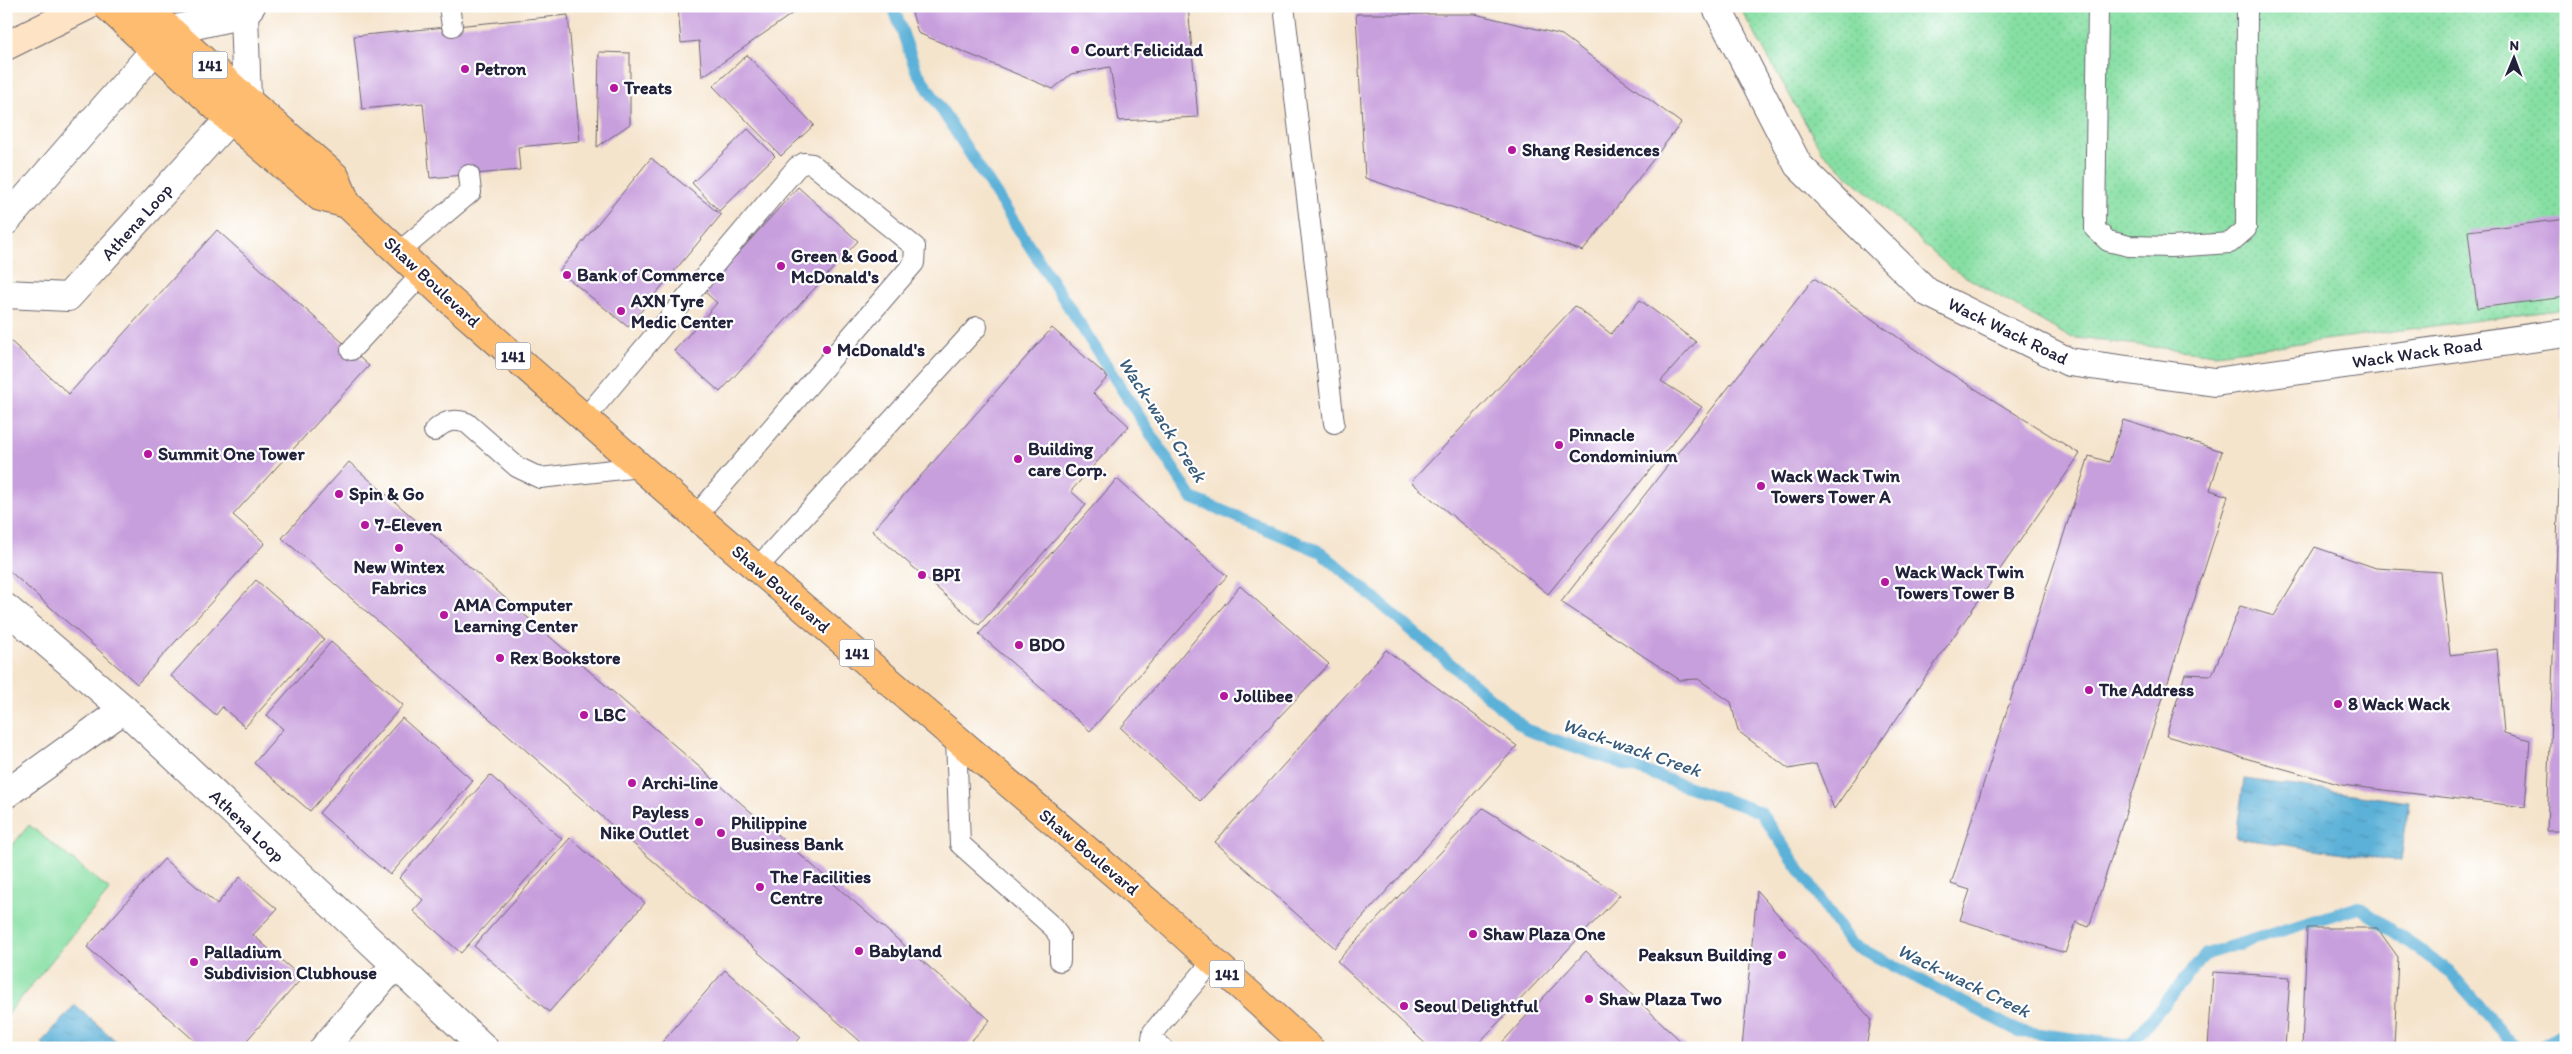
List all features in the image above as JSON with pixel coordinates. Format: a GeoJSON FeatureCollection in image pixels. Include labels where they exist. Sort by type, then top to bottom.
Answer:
{"type":"FeatureCollection","features":[{"type":"Feature","properties":{"kind":"main road","name":"Shaw Boulevard"},"geometry":{"type":"LineString","coordinates":[[107,6],[164,40],[238,110],[335,176],[348,204],[479,326],[696,516],[1150,904],[1306,1047]]}},
{"type":"Feature","properties":{"kind":"main road","name":"Shaw Boulevard"},"geometry":{"type":"LineString","coordinates":[[144,6],[164,40]]}},
{"type":"Feature","properties":{"kind":"street"},"geometry":{"type":"LineString","coordinates":[[6,46],[87,6]]}},
{"type":"Feature","properties":{"kind":"street","name":"Wack Wack Road"},"geometry":{"type":"LineString","coordinates":[[1716,6],[1798,165],[1927,292],[2069,362],[2215,382],[2566,333]]}},
{"type":"Feature","properties":{"kind":"street"},"geometry":{"type":"LineString","coordinates":[[6,221],[164,40],[247,10],[238,110]]}},
{"type":"Feature","properties":{"kind":"street","name":"Athena Loop"},"geometry":{"type":"LineString","coordinates":[[6,294],[68,297],[238,110]]}},
{"type":"Feature","properties":{"kind":"street","name":"Athena Loop"},"geometry":{"type":"LineString","coordinates":[[6,608],[124,709],[394,966],[484,1048]]}},
{"type":"Feature","properties":{"kind":"street"},"geometry":{"type":"LineString","coordinates":[[6,794],[124,709]]}},
{"type":"Feature","properties":{"kind":"street"},"geometry":{"type":"LineString","coordinates":[[324,1048],[394,966]]}},
{"type":"Feature","properties":{"kind":"lane"},"geometry":{"type":"LineString","coordinates":[[1284,6],[1334,424]]}},
{"type":"Feature","properties":{"kind":"lane"},"geometry":{"type":"LineString","coordinates":[[2098,6],[2095,230],[2108,241],[2122,244],[2171,247],[2230,243],[2246,229],[2248,6]]}},
{"type":"Feature","properties":{"kind":"lane"},"geometry":{"type":"LineString","coordinates":[[585,418],[796,167],[804,163],[812,164],[915,247],[914,263],[696,516]]}},
{"type":"Feature","properties":{"kind":"lane"},"geometry":{"type":"LineString","coordinates":[[399,252],[471,192],[469,175]]}},
{"type":"Feature","properties":{"kind":"lane"},"geometry":{"type":"LineString","coordinates":[[350,350],[423,274]]}},
{"type":"Feature","properties":{"kind":"lane"},"geometry":{"type":"LineString","coordinates":[[757,568],[977,327]]}},
{"type":"Feature","properties":{"kind":"lane"},"geometry":{"type":"LineString","coordinates":[[434,432],[441,424],[450,421],[459,420],[467,423],[517,467],[540,478],[640,467]]}},
{"type":"Feature","properties":{"kind":"lane"},"geometry":{"type":"LineString","coordinates":[[956,739],[960,844],[1054,928],[1060,938],[1060,961]]}},
{"type":"Feature","properties":{"kind":"lane"},"geometry":{"type":"LineString","coordinates":[[1163,1048],[1152,1039],[1153,1032],[1213,962]]}},
{"type":"Feature","properties":{"kind":"green space"},"geometry":{"type":"Polygon","coordinates":[[[1739,6],[2566,6],[2566,309],[2215,354],[2069,337],[1949,267],[1822,152],[1739,6]]]}},
{"type":"Feature","properties":{"kind":"green space"},"geometry":{"type":"Polygon","coordinates":[[[29,825],[110,890],[6,1016],[6,853],[29,825]]]}},
{"type":"Feature","properties":{"kind":"water"},"geometry":{"type":"Polygon","coordinates":[[[2244,779],[2409,802],[2401,861],[2236,838],[2244,779]]]}},
{"type":"Feature","properties":{"kind":"water"},"geometry":{"type":"Polygon","coordinates":[[[75,1005],[124,1048],[46,1048],[41,1043],[75,1005]]]}},
{"type":"Feature","properties":{"kind":"building"},"geometry":{"type":"Polygon","coordinates":[[[678,6],[803,6],[702,77],[699,41],[681,43],[678,6]]]}},
{"type":"Feature","properties":{"kind":"building","name":"Court Felicidad"},"geometry":{"type":"Polygon","coordinates":[[[910,6],[1188,6],[1198,117],[1119,121],[1110,67],[1071,74],[1053,89],[918,33],[910,6]]]}},
{"type":"Feature","properties":{"kind":"building","name":"Shang Residences"},"geometry":{"type":"Polygon","coordinates":[[[1356,14],[1475,14],[1562,35],[1681,123],[1583,251],[1365,178],[1356,14]]]}},
{"type":"Feature","properties":{"kind":"building","name":"Petron"},"geometry":{"type":"Polygon","coordinates":[[[568,15],[580,141],[518,147],[520,170],[430,178],[423,103],[362,109],[354,36],[568,15]]]}},
{"type":"Feature","properties":{"kind":"building","name":"Treats"},"geometry":{"type":"Polygon","coordinates":[[[599,52],[630,53],[630,124],[597,147],[599,52]]]}},
{"type":"Feature","properties":{"kind":"building"},"geometry":{"type":"Polygon","coordinates":[[[747,55],[814,125],[781,156],[713,86],[747,55]]]}},
{"type":"Feature","properties":{"kind":"building"},"geometry":{"type":"Polygon","coordinates":[[[748,129],[775,156],[719,211],[692,183],[748,129]]]}},
{"type":"Feature","properties":{"kind":"building"},"geometry":{"type":"Polygon","coordinates":[[[651,158],[721,215],[628,327],[559,271],[651,158]]]}},
{"type":"Feature","properties":{"kind":"building","name":"Green & Good McDonald's"},"geometry":{"type":"Polygon","coordinates":[[[798,187],[858,241],[720,392],[674,351],[717,303],[704,291],[798,187]]]}},
{"type":"Feature","properties":{"kind":"building"},"geometry":{"type":"Polygon","coordinates":[[[2566,219],[2566,297],[2477,308],[2468,231],[2566,219]]]}},
{"type":"Feature","properties":{"kind":"building","name":"Summit One Tower"},"geometry":{"type":"Polygon","coordinates":[[[217,230],[369,366],[233,515],[265,543],[137,684],[6,568],[6,337],[69,394],[217,230]]]}},
{"type":"Feature","properties":{"kind":"building"},"geometry":{"type":"Polygon","coordinates":[[[1814,278],[1937,365],[2080,454],[1834,809],[1816,764],[1789,769],[1738,731],[1731,702],[1698,679],[1680,680],[1561,602],[1814,278]]]}},
{"type":"Feature","properties":{"kind":"building","name":"Pinnacle Condominium"},"geometry":{"type":"Polygon","coordinates":[[[1640,300],[1696,342],[1661,381],[1702,407],[1548,594],[1411,482],[1575,306],[1611,334],[1640,300]]]}},
{"type":"Feature","properties":{"kind":"building","name":"Building care Corp."},"geometry":{"type":"Polygon","coordinates":[[[1052,328],[1108,377],[1093,393],[1129,426],[1071,491],[1086,505],[979,625],[872,531],[1052,328]]]}},
{"type":"Feature","properties":{"kind":"building"},"geometry":{"type":"Polygon","coordinates":[[[2562,398],[2566,398],[2566,831],[2547,831],[2562,398]]]}},
{"type":"Feature","properties":{"kind":"building","name":"The Address"},"geometry":{"type":"Polygon","coordinates":[[[2123,420],[2222,451],[2210,490],[2228,496],[2089,927],[2076,922],[2065,953],[1960,920],[1970,890],[1951,884],[2089,456],[2109,462],[2123,420]]]}},
{"type":"Feature","properties":{"kind":"building","name":"The Facilities Centre"},"geometry":{"type":"Polygon","coordinates":[[[349,462],[990,1020],[965,1048],[868,1048],[282,538],[349,462]]]}},
{"type":"Feature","properties":{"kind":"building"},"geometry":{"type":"Polygon","coordinates":[[[1117,479],[1227,576],[1090,731],[979,634],[1117,479]]]}},
{"type":"Feature","properties":{"kind":"building","name":"8 Wack Wack"},"geometry":{"type":"Polygon","coordinates":[[[2315,547],[2376,568],[2441,572],[2450,655],[2497,649],[2504,733],[2530,740],[2525,807],[2342,785],[2166,736],[2185,674],[2212,675],[2240,606],[2274,616],[2315,547]]]}},
{"type":"Feature","properties":{"kind":"building"},"geometry":{"type":"Polygon","coordinates":[[[256,580],[324,639],[245,727],[222,707],[216,715],[171,676],[256,580]]]}},
{"type":"Feature","properties":{"kind":"building","name":"Jollibee"},"geometry":{"type":"Polygon","coordinates":[[[1240,586],[1329,664],[1200,801],[1121,728],[1240,586]]]}},
{"type":"Feature","properties":{"kind":"building"},"geometry":{"type":"Polygon","coordinates":[[[331,642],[403,705],[310,811],[254,763],[283,729],[267,715],[331,642]]]}},
{"type":"Feature","properties":{"kind":"building"},"geometry":{"type":"Polygon","coordinates":[[[1386,650],[1517,746],[1335,948],[1215,842],[1386,650]]]}},
{"type":"Feature","properties":{"kind":"building"},"geometry":{"type":"Polygon","coordinates":[[[402,718],[473,781],[390,875],[319,813],[402,718]]]}},
{"type":"Feature","properties":{"kind":"building"},"geometry":{"type":"Polygon","coordinates":[[[490,775],[562,839],[461,953],[413,911],[423,900],[399,878],[490,775]]]}},
{"type":"Feature","properties":{"kind":"building","name":"Shaw Plaza One"},"geometry":{"type":"Polygon","coordinates":[[[1483,808],[1620,895],[1474,1048],[1430,1048],[1337,961],[1483,808]]]}},
{"type":"Feature","properties":{"kind":"building"},"geometry":{"type":"Polygon","coordinates":[[[570,838],[645,903],[549,1012],[474,946],[570,838]]]}},
{"type":"Feature","properties":{"kind":"building","name":"Palladium Subdivision Clubhouse"},"geometry":{"type":"Polygon","coordinates":[[[164,859],[217,904],[240,877],[277,909],[253,935],[302,978],[240,1048],[203,1048],[87,947],[164,859]]]}},
{"type":"Feature","properties":{"kind":"building","name":"Peaksun Building"},"geometry":{"type":"Polygon","coordinates":[[[1757,891],[1871,1019],[1866,1048],[1742,1048],[1757,891]]]}},
{"type":"Feature","properties":{"kind":"building"},"geometry":{"type":"Polygon","coordinates":[[[2307,928],[2377,928],[2398,957],[2394,1048],[2302,1048],[2307,928]]]}},
{"type":"Feature","properties":{"kind":"building","name":"Shaw Plaza Two"},"geometry":{"type":"Polygon","coordinates":[[[1586,951],[1688,1048],[1497,1048],[1586,951]]]}},
{"type":"Feature","properties":{"kind":"building"},"geometry":{"type":"Polygon","coordinates":[[[725,970],[801,1037],[791,1048],[657,1048],[725,970]]]}},
{"type":"Feature","properties":{"kind":"building"},"geometry":{"type":"Polygon","coordinates":[[[2213,972],[2290,977],[2285,1048],[2208,1048],[2213,972]]]}},
{"type":"Feature","properties":{"kind":"waterway","name":"Wack-wack Creek"},"geometry":{"type":"LineString","coordinates":[[893,6],[916,70],[1192,498],[1321,552],[1527,730],[1760,812],[1850,943],[2018,1031],[2129,1046],[2206,954],[2359,907],[2449,971],[2516,1048]]}},
{"type":"Feature","properties":{"kind":"waterway","name":"Wack-wack Creek"},"geometry":{"type":"LineString","coordinates":[[2538,1048],[2566,1032]]}},
{"type":"Feature","properties":{"kind":"place","name":"Court Felicidad"},"geometry":{"type":"Point","coordinates":[1075,50]}},
{"type":"Feature","properties":{"kind":"place","name":"Petron"},"geometry":{"type":"Point","coordinates":[465,69]}},
{"type":"Feature","properties":{"kind":"place","name":"Treats"},"geometry":{"type":"Point","coordinates":[614,88]}},
{"type":"Feature","properties":{"kind":"place","name":"Shang Residences"},"geometry":{"type":"Point","coordinates":[1512,150]}},
{"type":"Feature","properties":{"kind":"place","name":"Green & Good McDonald's"},"geometry":{"type":"Point","coordinates":[781,266]}},
{"type":"Feature","properties":{"kind":"place","name":"Bank of Commerce"},"geometry":{"type":"Point","coordinates":[567,275]}},
{"type":"Feature","properties":{"kind":"place","name":"AXN Tyre Medic Center"},"geometry":{"type":"Point","coordinates":[621,311]}},
{"type":"Feature","properties":{"kind":"place","name":"McDonald's"},"geometry":{"type":"Point","coordinates":[827,350]}},
{"type":"Feature","properties":{"kind":"place","name":"Pinnacle Condominium"},"geometry":{"type":"Point","coordinates":[1559,445]}},
{"type":"Feature","properties":{"kind":"place","name":"Summit One Tower"},"geometry":{"type":"Point","coordinates":[148,454]}},
{"type":"Feature","properties":{"kind":"place","name":"Building care Corp."},"geometry":{"type":"Point","coordinates":[1018,459]}},
{"type":"Feature","properties":{"kind":"place","name":"Wack Wack Twin Towers Tower A"},"geometry":{"type":"Point","coordinates":[1761,486]}},
{"type":"Feature","properties":{"kind":"place","name":"Spin & Go"},"geometry":{"type":"Point","coordinates":[339,494]}},
{"type":"Feature","properties":{"kind":"place","name":"7-Eleven"},"geometry":{"type":"Point","coordinates":[365,525]}},
{"type":"Feature","properties":{"kind":"place","name":"New Wintex Fabrics"},"geometry":{"type":"Point","coordinates":[399,548]}},
{"type":"Feature","properties":{"kind":"place","name":"BPI"},"geometry":{"type":"Point","coordinates":[922,575]}},
{"type":"Feature","properties":{"kind":"place","name":"Wack Wack Twin Towers Tower B"},"geometry":{"type":"Point","coordinates":[1885,582]}},
{"type":"Feature","properties":{"kind":"place","name":"AMA Computer Learning Center"},"geometry":{"type":"Point","coordinates":[444,615]}},
{"type":"Feature","properties":{"kind":"place","name":"BDO"},"geometry":{"type":"Point","coordinates":[1019,645]}},
{"type":"Feature","properties":{"kind":"place","name":"Rex Bookstore"},"geometry":{"type":"Point","coordinates":[500,658]}},
{"type":"Feature","properties":{"kind":"place","name":"The Address"},"geometry":{"type":"Point","coordinates":[2089,690]}},
{"type":"Feature","properties":{"kind":"place","name":"Jollibee"},"geometry":{"type":"Point","coordinates":[1224,696]}},
{"type":"Feature","properties":{"kind":"place","name":"8 Wack Wack"},"geometry":{"type":"Point","coordinates":[2338,704]}},
{"type":"Feature","properties":{"kind":"place","name":"LBC"},"geometry":{"type":"Point","coordinates":[584,715]}},
{"type":"Feature","properties":{"kind":"place","name":"Archi-line"},"geometry":{"type":"Point","coordinates":[632,783]}},
{"type":"Feature","properties":{"kind":"place","name":"Payless Nike Outlet"},"geometry":{"type":"Point","coordinates":[699,822]}},
{"type":"Feature","properties":{"kind":"place","name":"Philippine Business Bank"},"geometry":{"type":"Point","coordinates":[721,833]}},
{"type":"Feature","properties":{"kind":"place","name":"The Facilities Centre"},"geometry":{"type":"Point","coordinates":[760,887]}},
{"type":"Feature","properties":{"kind":"place","name":"Shaw Plaza One"},"geometry":{"type":"Point","coordinates":[1473,934]}},
{"type":"Feature","properties":{"kind":"place","name":"Babyland"},"geometry":{"type":"Point","coordinates":[859,951]}},
{"type":"Feature","properties":{"kind":"place","name":"Peaksun Building"},"geometry":{"type":"Point","coordinates":[1782,955]}},
{"type":"Feature","properties":{"kind":"place","name":"Palladium Subdivision Clubhouse"},"geometry":{"type":"Point","coordinates":[194,962]}},
{"type":"Feature","properties":{"kind":"place","name":"Shaw Plaza Two"},"geometry":{"type":"Point","coordinates":[1589,999]}},
{"type":"Feature","properties":{"kind":"place","name":"Seoul Delightful"},"geometry":{"type":"Point","coordinates":[1404,1006]}}]}
